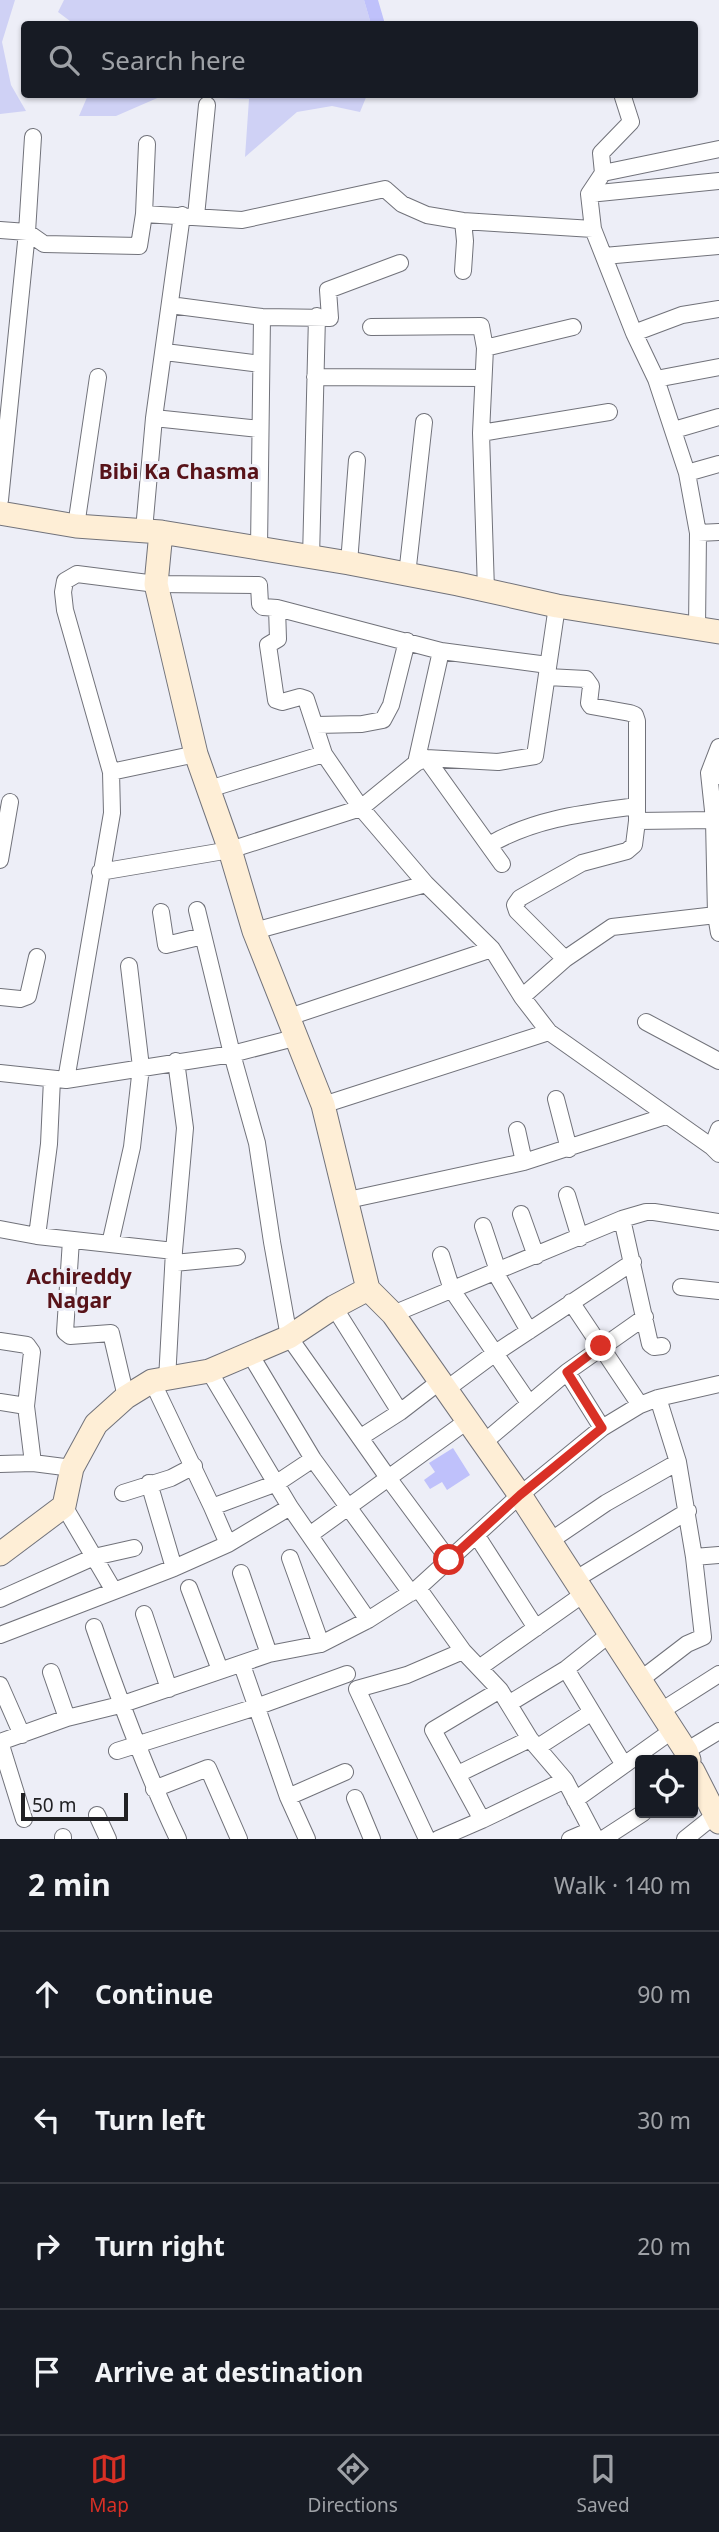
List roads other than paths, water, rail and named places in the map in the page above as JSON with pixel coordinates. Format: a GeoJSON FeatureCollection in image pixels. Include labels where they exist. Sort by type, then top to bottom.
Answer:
{"type":"FeatureCollection","features":[{"type":"Feature","properties":{"kind":"street"},"geometry":{"type":"LineString","coordinates":[[0,513],[76,526],[153,531],[349,563],[557,606],[708,631],[698,533],[687,472],[656,379],[634,333],[593,229],[589,194],[603,173],[601,153],[631,122],[623,98]]}},
{"type":"Feature","properties":{"kind":"street"},"geometry":{"type":"LineString","coordinates":[[207,105],[189,216],[170,305],[154,418],[153,531],[156,583],[196,754],[230,850],[254,931],[323,1105],[368,1289],[393,1314],[520,1495],[667,1721],[684,1755]]}},
{"type":"Feature","properties":{"kind":"street"},"geometry":{"type":"LineString","coordinates":[[0,500],[27,232],[33,137]]}},
{"type":"Feature","properties":{"kind":"street"},"geometry":{"type":"LineString","coordinates":[[0,230],[27,232],[44,244],[139,246],[144,214],[147,144]]}},
{"type":"Feature","properties":{"kind":"street"},"geometry":{"type":"LineString","coordinates":[[603,173],[719,149]]}},
{"type":"Feature","properties":{"kind":"street"},"geometry":{"type":"LineString","coordinates":[[589,194],[719,181]]}},
{"type":"Feature","properties":{"kind":"street"},"geometry":{"type":"LineString","coordinates":[[144,214],[242,220],[385,189],[402,204],[427,215],[463,221],[593,229]]}},
{"type":"Feature","properties":{"kind":"street"},"geometry":{"type":"LineString","coordinates":[[463,221],[466,242],[463,271]]}},
{"type":"Feature","properties":{"kind":"street"},"geometry":{"type":"LineString","coordinates":[[604,256],[719,246]]}},
{"type":"Feature","properties":{"kind":"street"},"geometry":{"type":"LineString","coordinates":[[170,305],[262,317],[330,318],[328,290],[400,263]]}},
{"type":"Feature","properties":{"kind":"street"},"geometry":{"type":"LineString","coordinates":[[634,333],[682,315],[719,309]]}},
{"type":"Feature","properties":{"kind":"street"},"geometry":{"type":"LineString","coordinates":[[312,558],[317,316]]}},
{"type":"Feature","properties":{"kind":"street"},"geometry":{"type":"LineString","coordinates":[[258,548],[262,317]]}},
{"type":"Feature","properties":{"kind":"street"},"geometry":{"type":"LineString","coordinates":[[371,327],[481,326],[485,348],[481,433],[486,590]]}},
{"type":"Feature","properties":{"kind":"street"},"geometry":{"type":"LineString","coordinates":[[485,348],[572,327]]}},
{"type":"Feature","properties":{"kind":"street"},"geometry":{"type":"LineString","coordinates":[[165,352],[261,364]]}},
{"type":"Feature","properties":{"kind":"street"},"geometry":{"type":"LineString","coordinates":[[656,379],[719,368]]}},
{"type":"Feature","properties":{"kind":"street"},"geometry":{"type":"LineString","coordinates":[[76,526],[97,377]]}},
{"type":"Feature","properties":{"kind":"street"},"geometry":{"type":"LineString","coordinates":[[315,377],[483,378]]}},
{"type":"Feature","properties":{"kind":"street"},"geometry":{"type":"LineString","coordinates":[[481,433],[609,412]]}},
{"type":"Feature","properties":{"kind":"street"},"geometry":{"type":"LineString","coordinates":[[674,430],[719,417]]}},
{"type":"Feature","properties":{"kind":"street"},"geometry":{"type":"LineString","coordinates":[[154,418],[260,429]]}},
{"type":"Feature","properties":{"kind":"street"},"geometry":{"type":"LineString","coordinates":[[407,575],[424,422]]}},
{"type":"Feature","properties":{"kind":"street"},"geometry":{"type":"LineString","coordinates":[[349,563],[357,460]]}},
{"type":"Feature","properties":{"kind":"street"},"geometry":{"type":"LineString","coordinates":[[687,472],[719,464]]}},
{"type":"Feature","properties":{"kind":"street"},"geometry":{"type":"LineString","coordinates":[[698,533],[719,532]]}},
{"type":"Feature","properties":{"kind":"street"},"geometry":{"type":"LineString","coordinates":[[37,1236],[59,1079],[112,813],[110,772],[65,610],[63,584],[77,574],[156,583],[259,585],[260,604],[263,607],[277,608],[407,640],[441,651],[586,679],[591,686],[591,706],[635,715],[638,731],[634,845],[627,851],[582,863],[520,898],[516,903],[517,911],[565,959]]}},
{"type":"Feature","properties":{"kind":"street"},"geometry":{"type":"LineString","coordinates":[[100,872],[230,850],[361,808],[421,761],[498,762],[535,756],[557,606]]}},
{"type":"Feature","properties":{"kind":"street"},"geometry":{"type":"LineString","coordinates":[[277,608],[278,639],[268,645],[276,700],[282,702],[303,697],[316,725],[324,754],[361,808],[426,884],[492,949],[522,997],[549,1032],[716,1150],[719,1129]]}},
{"type":"Feature","properties":{"kind":"street"},"geometry":{"type":"LineString","coordinates":[[316,725],[362,724],[383,720],[391,705],[407,640]]}},
{"type":"Feature","properties":{"kind":"street"},"geometry":{"type":"LineString","coordinates":[[441,651],[421,761],[502,864]]}},
{"type":"Feature","properties":{"kind":"street"},"geometry":{"type":"LineString","coordinates":[[719,747],[714,775],[718,894],[716,915],[719,933]]}},
{"type":"Feature","properties":{"kind":"street"},"geometry":{"type":"LineString","coordinates":[[110,772],[196,754]]}},
{"type":"Feature","properties":{"kind":"street"},"geometry":{"type":"LineString","coordinates":[[209,789],[324,754]]}},
{"type":"Feature","properties":{"kind":"street"},"geometry":{"type":"LineString","coordinates":[[0,806],[10,802],[0,860]]}},
{"type":"Feature","properties":{"kind":"street"},"geometry":{"type":"LineString","coordinates":[[489,845],[514,831],[571,814],[637,813],[714,820]]}},
{"type":"Feature","properties":{"kind":"street"},"geometry":{"type":"LineString","coordinates":[[254,931],[426,884]]}},
{"type":"Feature","properties":{"kind":"street"},"geometry":{"type":"LineString","coordinates":[[197,910],[257,1143],[289,1337],[449,1560]]}},
{"type":"Feature","properties":{"kind":"street"},"geometry":{"type":"LineString","coordinates":[[161,912],[166,945],[204,936]]}},
{"type":"Feature","properties":{"kind":"street"},"geometry":{"type":"LineString","coordinates":[[522,997],[565,959],[612,927],[716,915]]}},
{"type":"Feature","properties":{"kind":"street"},"geometry":{"type":"LineString","coordinates":[[0,1073],[59,1079],[232,1054],[293,1027],[492,949]]}},
{"type":"Feature","properties":{"kind":"street"},"geometry":{"type":"LineString","coordinates":[[0,997],[20,999],[28,996],[37,957]]}},
{"type":"Feature","properties":{"kind":"street"},"geometry":{"type":"LineString","coordinates":[[110,1244],[132,1147],[141,1067],[129,966]]}},
{"type":"Feature","properties":{"kind":"street"},"geometry":{"type":"LineString","coordinates":[[646,1022],[719,1061]]}},
{"type":"Feature","properties":{"kind":"street"},"geometry":{"type":"LineString","coordinates":[[323,1105],[549,1032]]}},
{"type":"Feature","properties":{"kind":"street"},"geometry":{"type":"LineString","coordinates":[[176,1061],[185,1128],[160,1380],[228,1544]]}},
{"type":"Feature","properties":{"kind":"street"},"geometry":{"type":"LineString","coordinates":[[556,1099],[569,1149]]}},
{"type":"Feature","properties":{"kind":"street"},"geometry":{"type":"LineString","coordinates":[[348,1200],[524,1162],[666,1116]]}},
{"type":"Feature","properties":{"kind":"street"},"geometry":{"type":"LineString","coordinates":[[517,1130],[524,1162]]}},
{"type":"Feature","properties":{"kind":"street"},"geometry":{"type":"LineString","coordinates":[[568,1195],[580,1238]]}},
{"type":"Feature","properties":{"kind":"street"},"geometry":{"type":"LineString","coordinates":[[393,1314],[622,1219],[646,1212],[719,1222]]}},
{"type":"Feature","properties":{"kind":"street"},"geometry":{"type":"LineString","coordinates":[[521,1214],[536,1256]]}},
{"type":"Feature","properties":{"kind":"street"},"geometry":{"type":"LineString","coordinates":[[622,1219],[650,1344],[654,1347],[662,1346]]}},
{"type":"Feature","properties":{"kind":"street"},"geometry":{"type":"LineString","coordinates":[[483,1226],[497,1272],[530,1331]]}},
{"type":"Feature","properties":{"kind":"street"},"geometry":{"type":"LineString","coordinates":[[0,1229],[110,1244],[174,1257],[237,1257]]}},
{"type":"Feature","properties":{"kind":"street"},"geometry":{"type":"LineString","coordinates":[[71,1240],[65,1332],[70,1336],[111,1332],[126,1397]]}},
{"type":"Feature","properties":{"kind":"street"},"geometry":{"type":"LineString","coordinates":[[441,1255],[452,1290],[529,1403]]}},
{"type":"Feature","properties":{"kind":"street"},"geometry":{"type":"LineString","coordinates":[[361,1437],[530,1331],[633,1262]]}},
{"type":"Feature","properties":{"kind":"street"},"geometry":{"type":"LineString","coordinates":[[681,1287],[719,1291]]}},
{"type":"Feature","properties":{"kind":"street"},"geometry":{"type":"LineString","coordinates":[[0,1554],[64,1506],[72,1468],[96,1424],[126,1397],[160,1380],[209,1371],[289,1337],[334,1307],[368,1289]]}},
{"type":"Feature","properties":{"kind":"street"},"geometry":{"type":"LineString","coordinates":[[571,1302],[640,1405]]}},
{"type":"Feature","properties":{"kind":"street"},"geometry":{"type":"LineString","coordinates":[[334,1307],[400,1412]]}},
{"type":"Feature","properties":{"kind":"street"},"geometry":{"type":"LineString","coordinates":[[482,1444],[567,1372],[645,1317]]}},
{"type":"Feature","properties":{"kind":"street"},"geometry":{"type":"LineString","coordinates":[[0,1341],[27,1345],[32,1352],[26,1406],[33,1463]]}},
{"type":"Feature","properties":{"kind":"street"},"geometry":{"type":"LineString","coordinates":[[250,1354],[313,1459],[414,1591],[463,1651],[505,1696],[534,1743],[565,1780],[596,1836]]}},
{"type":"Feature","properties":{"kind":"street"},"geometry":{"type":"LineString","coordinates":[[209,1371],[290,1507],[368,1620]]}},
{"type":"Feature","properties":{"kind":"street"},"geometry":{"type":"LineString","coordinates":[[567,1372],[602,1428]]}},
{"type":"Feature","properties":{"kind":"street"},"geometry":{"type":"LineString","coordinates":[[24,1819],[0,1742],[67,1718],[121,1705],[269,1654],[321,1644],[368,1620],[414,1591],[520,1495],[602,1428],[640,1405],[658,1398],[719,1384]]}},
{"type":"Feature","properties":{"kind":"street"},"geometry":{"type":"LineString","coordinates":[[640,1680],[687,1644],[703,1637],[688,1511],[678,1462],[658,1398]]}},
{"type":"Feature","properties":{"kind":"street"},"geometry":{"type":"LineString","coordinates":[[0,1402],[26,1406]]}},
{"type":"Feature","properties":{"kind":"street"},"geometry":{"type":"LineString","coordinates":[[311,1534],[467,1422]]}},
{"type":"Feature","properties":{"kind":"street"},"geometry":{"type":"LineString","coordinates":[[212,1507],[277,1483],[313,1459]]}},
{"type":"Feature","properties":{"kind":"street"},"geometry":{"type":"LineString","coordinates":[[550,1541],[606,1503],[678,1462]]}},
{"type":"Feature","properties":{"kind":"street"},"geometry":{"type":"LineString","coordinates":[[0,1464],[33,1463],[72,1468]]}},
{"type":"Feature","properties":{"kind":"street"},"geometry":{"type":"LineString","coordinates":[[123,1493],[171,1478],[194,1466]]}},
{"type":"Feature","properties":{"kind":"street"},"geometry":{"type":"LineString","coordinates":[[149,1483],[174,1568]]}},
{"type":"Feature","properties":{"kind":"street"},"geometry":{"type":"LineString","coordinates":[[64,1506],[114,1591]]}},
{"type":"Feature","properties":{"kind":"street"},"geometry":{"type":"LineString","coordinates":[[0,1635],[174,1568],[228,1544],[290,1507]]}},
{"type":"Feature","properties":{"kind":"street"},"geometry":{"type":"LineString","coordinates":[[480,1668],[536,1628],[580,1586],[688,1511]]}},
{"type":"Feature","properties":{"kind":"street"},"geometry":{"type":"LineString","coordinates":[[477,1536],[536,1628]]}},
{"type":"Feature","properties":{"kind":"street"},"geometry":{"type":"LineString","coordinates":[[0,1599],[94,1557],[134,1548]]}},
{"type":"Feature","properties":{"kind":"street"},"geometry":{"type":"LineString","coordinates":[[694,1557],[719,1555]]}},
{"type":"Feature","properties":{"kind":"street"},"geometry":{"type":"LineString","coordinates":[[290,1558],[321,1644]]}},
{"type":"Feature","properties":{"kind":"street"},"geometry":{"type":"LineString","coordinates":[[241,1573],[269,1654]]}},
{"type":"Feature","properties":{"kind":"street"},"geometry":{"type":"LineString","coordinates":[[189,1588],[220,1670]]}},
{"type":"Feature","properties":{"kind":"street"},"geometry":{"type":"LineString","coordinates":[[144,1614],[169,1689]]}},
{"type":"Feature","properties":{"kind":"street"},"geometry":{"type":"LineString","coordinates":[[94,1627],[154,1789],[178,1839]]}},
{"type":"Feature","properties":{"kind":"street"},"geometry":{"type":"LineString","coordinates":[[482,1821],[433,1730],[565,1669],[611,1633]]}},
{"type":"Feature","properties":{"kind":"street"},"geometry":{"type":"LineString","coordinates":[[427,1839],[357,1689],[407,1675],[463,1651]]}},
{"type":"Feature","properties":{"kind":"street"},"geometry":{"type":"LineString","coordinates":[[242,1665],[288,1797],[307,1839]]}},
{"type":"Feature","properties":{"kind":"street"},"geometry":{"type":"LineString","coordinates":[[565,1669],[624,1765]]}},
{"type":"Feature","properties":{"kind":"street"},"geometry":{"type":"LineString","coordinates":[[51,1672],[67,1718]]}},
{"type":"Feature","properties":{"kind":"street"},"geometry":{"type":"LineString","coordinates":[[117,1751],[256,1707],[347,1674]]}},
{"type":"Feature","properties":{"kind":"street"},"geometry":{"type":"LineString","coordinates":[[575,1800],[624,1765],[719,1674]]}},
{"type":"Feature","properties":{"kind":"street"},"geometry":{"type":"LineString","coordinates":[[0,1685],[22,1735]]}},
{"type":"Feature","properties":{"kind":"street"},"geometry":{"type":"LineString","coordinates":[[458,1774],[534,1743],[592,1712]]}},
{"type":"Feature","properties":{"kind":"street"},"geometry":{"type":"LineString","coordinates":[[698,1759],[719,1731]]}},
{"type":"Feature","properties":{"kind":"street"},"geometry":{"type":"LineString","coordinates":[[154,1789],[208,1768],[239,1839]]}},
{"type":"Feature","properties":{"kind":"street"},"geometry":{"type":"LineString","coordinates":[[288,1797],[345,1772]]}},
{"type":"Feature","properties":{"kind":"street"},"geometry":{"type":"LineString","coordinates":[[438,1839],[482,1821],[565,1780]]}},
{"type":"Feature","properties":{"kind":"street"},"geometry":{"type":"LineString","coordinates":[[685,1839],[717,1819],[698,1782]]}},
{"type":"Feature","properties":{"kind":"street"},"geometry":{"type":"LineString","coordinates":[[355,1798],[372,1839]]}},
{"type":"Feature","properties":{"kind":"street"},"geometry":{"type":"LineString","coordinates":[[97,1815],[108,1839]]}},
{"type":"Feature","properties":{"kind":"street"},"geometry":{"type":"LineString","coordinates":[[570,1839],[596,1836],[635,1817]]}},
{"type":"Feature","properties":{"kind":"district","name":"Bibi Ka Chasma"},"geometry":{"type":"Point","coordinates":[179,471]}},
{"type":"Feature","properties":{"kind":"district","name":"Achireddy Nagar"},"geometry":{"type":"Point","coordinates":[79,1288]}}]}
